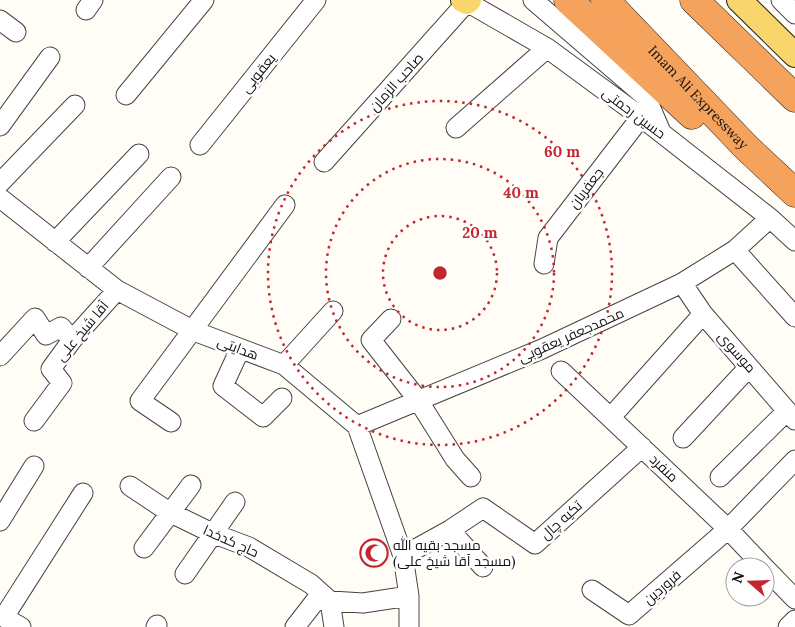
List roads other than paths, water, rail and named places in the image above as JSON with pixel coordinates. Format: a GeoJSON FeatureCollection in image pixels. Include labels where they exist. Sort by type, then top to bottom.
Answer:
{"type":"FeatureCollection","features":[{"type":"Feature","properties":{"kind":"highway"},"geometry":{"type":"LineString","coordinates":[[568,0],[692,116],[747,148]]}},
{"type":"Feature","properties":{"kind":"highway","name":"Imam Ali Expressway"},"geometry":{"type":"LineString","coordinates":[[605,0],[747,148],[795,192]]}},
{"type":"Feature","properties":{"kind":"highway"},"geometry":{"type":"LineString","coordinates":[[694,0],[795,98]]}},
{"type":"Feature","properties":{"kind":"main road"},"geometry":{"type":"LineString","coordinates":[[739,0],[795,55]]}},
{"type":"Feature","properties":{"kind":"street"},"geometry":{"type":"LineString","coordinates":[[126,95],[204,0]]}},
{"type":"Feature","properties":{"kind":"street","name":"یعقوبی"},"geometry":{"type":"LineString","coordinates":[[200,145],[316,0]]}},
{"type":"Feature","properties":{"kind":"street"},"geometry":{"type":"LineString","coordinates":[[533,0],[646,97],[662,133]]}},
{"type":"Feature","properties":{"kind":"street"},"geometry":{"type":"LineString","coordinates":[[781,0],[795,14]]}},
{"type":"Feature","properties":{"kind":"street","name":"حسین رحمتی"},"geometry":{"type":"LineString","coordinates":[[466,1],[547,48],[662,133],[770,218],[795,241]]}},
{"type":"Feature","properties":{"kind":"street","name":"صاحب الزمان"},"geometry":{"type":"LineString","coordinates":[[324,162],[466,1]]}},
{"type":"Feature","properties":{"kind":"street"},"geometry":{"type":"LineString","coordinates":[[0,20],[16,32]]}},
{"type":"Feature","properties":{"kind":"street"},"geometry":{"type":"LineString","coordinates":[[456,128],[547,48]]}},
{"type":"Feature","properties":{"kind":"street"},"geometry":{"type":"LineString","coordinates":[[0,126],[50,58]]}},
{"type":"Feature","properties":{"kind":"street"},"geometry":{"type":"LineString","coordinates":[[0,183],[75,105]]}},
{"type":"Feature","properties":{"kind":"street","name":"جعفریان"},"geometry":{"type":"LineString","coordinates":[[544,264],[548,238],[641,117]]}},
{"type":"Feature","properties":{"kind":"street"},"geometry":{"type":"LineString","coordinates":[[55,242],[139,154]]}},
{"type":"Feature","properties":{"kind":"street"},"geometry":{"type":"LineString","coordinates":[[88,268],[171,177]]}},
{"type":"Feature","properties":{"kind":"street"},"geometry":{"type":"LineString","coordinates":[[171,422],[140,402],[285,205]]}},
{"type":"Feature","properties":{"kind":"street","name":"هدایتی"},"geometry":{"type":"LineString","coordinates":[[3,207],[55,242],[117,290],[194,330],[284,366],[357,426]]}},
{"type":"Feature","properties":{"kind":"street","name":"محمدجعفر یعقوبی"},"geometry":{"type":"LineString","coordinates":[[357,426],[596,326],[682,283],[735,250],[770,218]]}},
{"type":"Feature","properties":{"kind":"street"},"geometry":{"type":"LineString","coordinates":[[735,250],[795,317]]}},
{"type":"Feature","properties":{"kind":"street","name":"موسوی"},"geometry":{"type":"LineString","coordinates":[[682,283],[703,314],[791,415]]}},
{"type":"Feature","properties":{"kind":"street","name":"آقا شیخ علی"},"geometry":{"type":"LineString","coordinates":[[34,421],[62,384],[51,369],[72,340],[117,290]]}},
{"type":"Feature","properties":{"kind":"street"},"geometry":{"type":"LineString","coordinates":[[284,366],[333,311]]}},
{"type":"Feature","properties":{"kind":"street"},"geometry":{"type":"LineString","coordinates":[[611,417],[703,314]]}},
{"type":"Feature","properties":{"kind":"street"},"geometry":{"type":"LineString","coordinates":[[0,356],[35,318],[46,335],[61,327],[72,340]]}},
{"type":"Feature","properties":{"kind":"street"},"geometry":{"type":"LineString","coordinates":[[391,319],[371,340],[418,400],[455,459],[471,478]]}},
{"type":"Feature","properties":{"kind":"street"},"geometry":{"type":"LineString","coordinates":[[240,349],[224,386],[263,417],[282,398]]}},
{"type":"Feature","properties":{"kind":"street"},"geometry":{"type":"LineString","coordinates":[[683,438],[749,367]]}},
{"type":"Feature","properties":{"kind":"street","name":"منفرد"},"geometry":{"type":"LineString","coordinates":[[561,371],[755,557]]}},
{"type":"Feature","properties":{"kind":"street"},"geometry":{"type":"LineString","coordinates":[[720,477],[791,415]]}},
{"type":"Feature","properties":{"kind":"street"},"geometry":{"type":"LineString","coordinates":[[357,426],[403,556],[409,596],[409,627]]}},
{"type":"Feature","properties":{"kind":"street","name":"تکیه چال"},"geometry":{"type":"LineString","coordinates":[[403,556],[450,530],[483,508],[535,544],[642,447]]}},
{"type":"Feature","properties":{"kind":"street"},"geometry":{"type":"LineString","coordinates":[[728,529],[795,460]]}},
{"type":"Feature","properties":{"kind":"street"},"geometry":{"type":"LineString","coordinates":[[0,521],[34,466]]}},
{"type":"Feature","properties":{"kind":"street"},"geometry":{"type":"LineString","coordinates":[[144,548],[191,485]]}},
{"type":"Feature","properties":{"kind":"street","name":"حاج کدخدا"},"geometry":{"type":"LineString","coordinates":[[130,486],[169,512],[212,534],[249,547],[311,584],[330,601]]}},
{"type":"Feature","properties":{"kind":"street"},"geometry":{"type":"LineString","coordinates":[[12,622],[83,493]]}},
{"type":"Feature","properties":{"kind":"street"},"geometry":{"type":"LineString","coordinates":[[185,574],[235,502]]}},
{"type":"Feature","properties":{"kind":"street","name":"فروردین"},"geometry":{"type":"LineString","coordinates":[[592,590],[629,615],[728,529]]}},
{"type":"Feature","properties":{"kind":"street"},"geometry":{"type":"LineString","coordinates":[[450,530],[483,567]]}},
{"type":"Feature","properties":{"kind":"street","name":"منفرد"},"geometry":{"type":"LineString","coordinates":[[775,578],[795,599]]}},
{"type":"Feature","properties":{"kind":"street"},"geometry":{"type":"LineString","coordinates":[[295,627],[316,600],[362,603],[409,596]]}},
{"type":"Feature","properties":{"kind":"street"},"geometry":{"type":"LineString","coordinates":[[330,601],[334,627]]}},
{"type":"Feature","properties":{"kind":"street"},"geometry":{"type":"LineString","coordinates":[[788,627],[795,620]]}},
{"type":"Feature","properties":{"kind":"place","name":"مسجد بقیه الله (مسجد آقا شیخ علی)"},"geometry":{"type":"Point","coordinates":[374,553]}}]}
